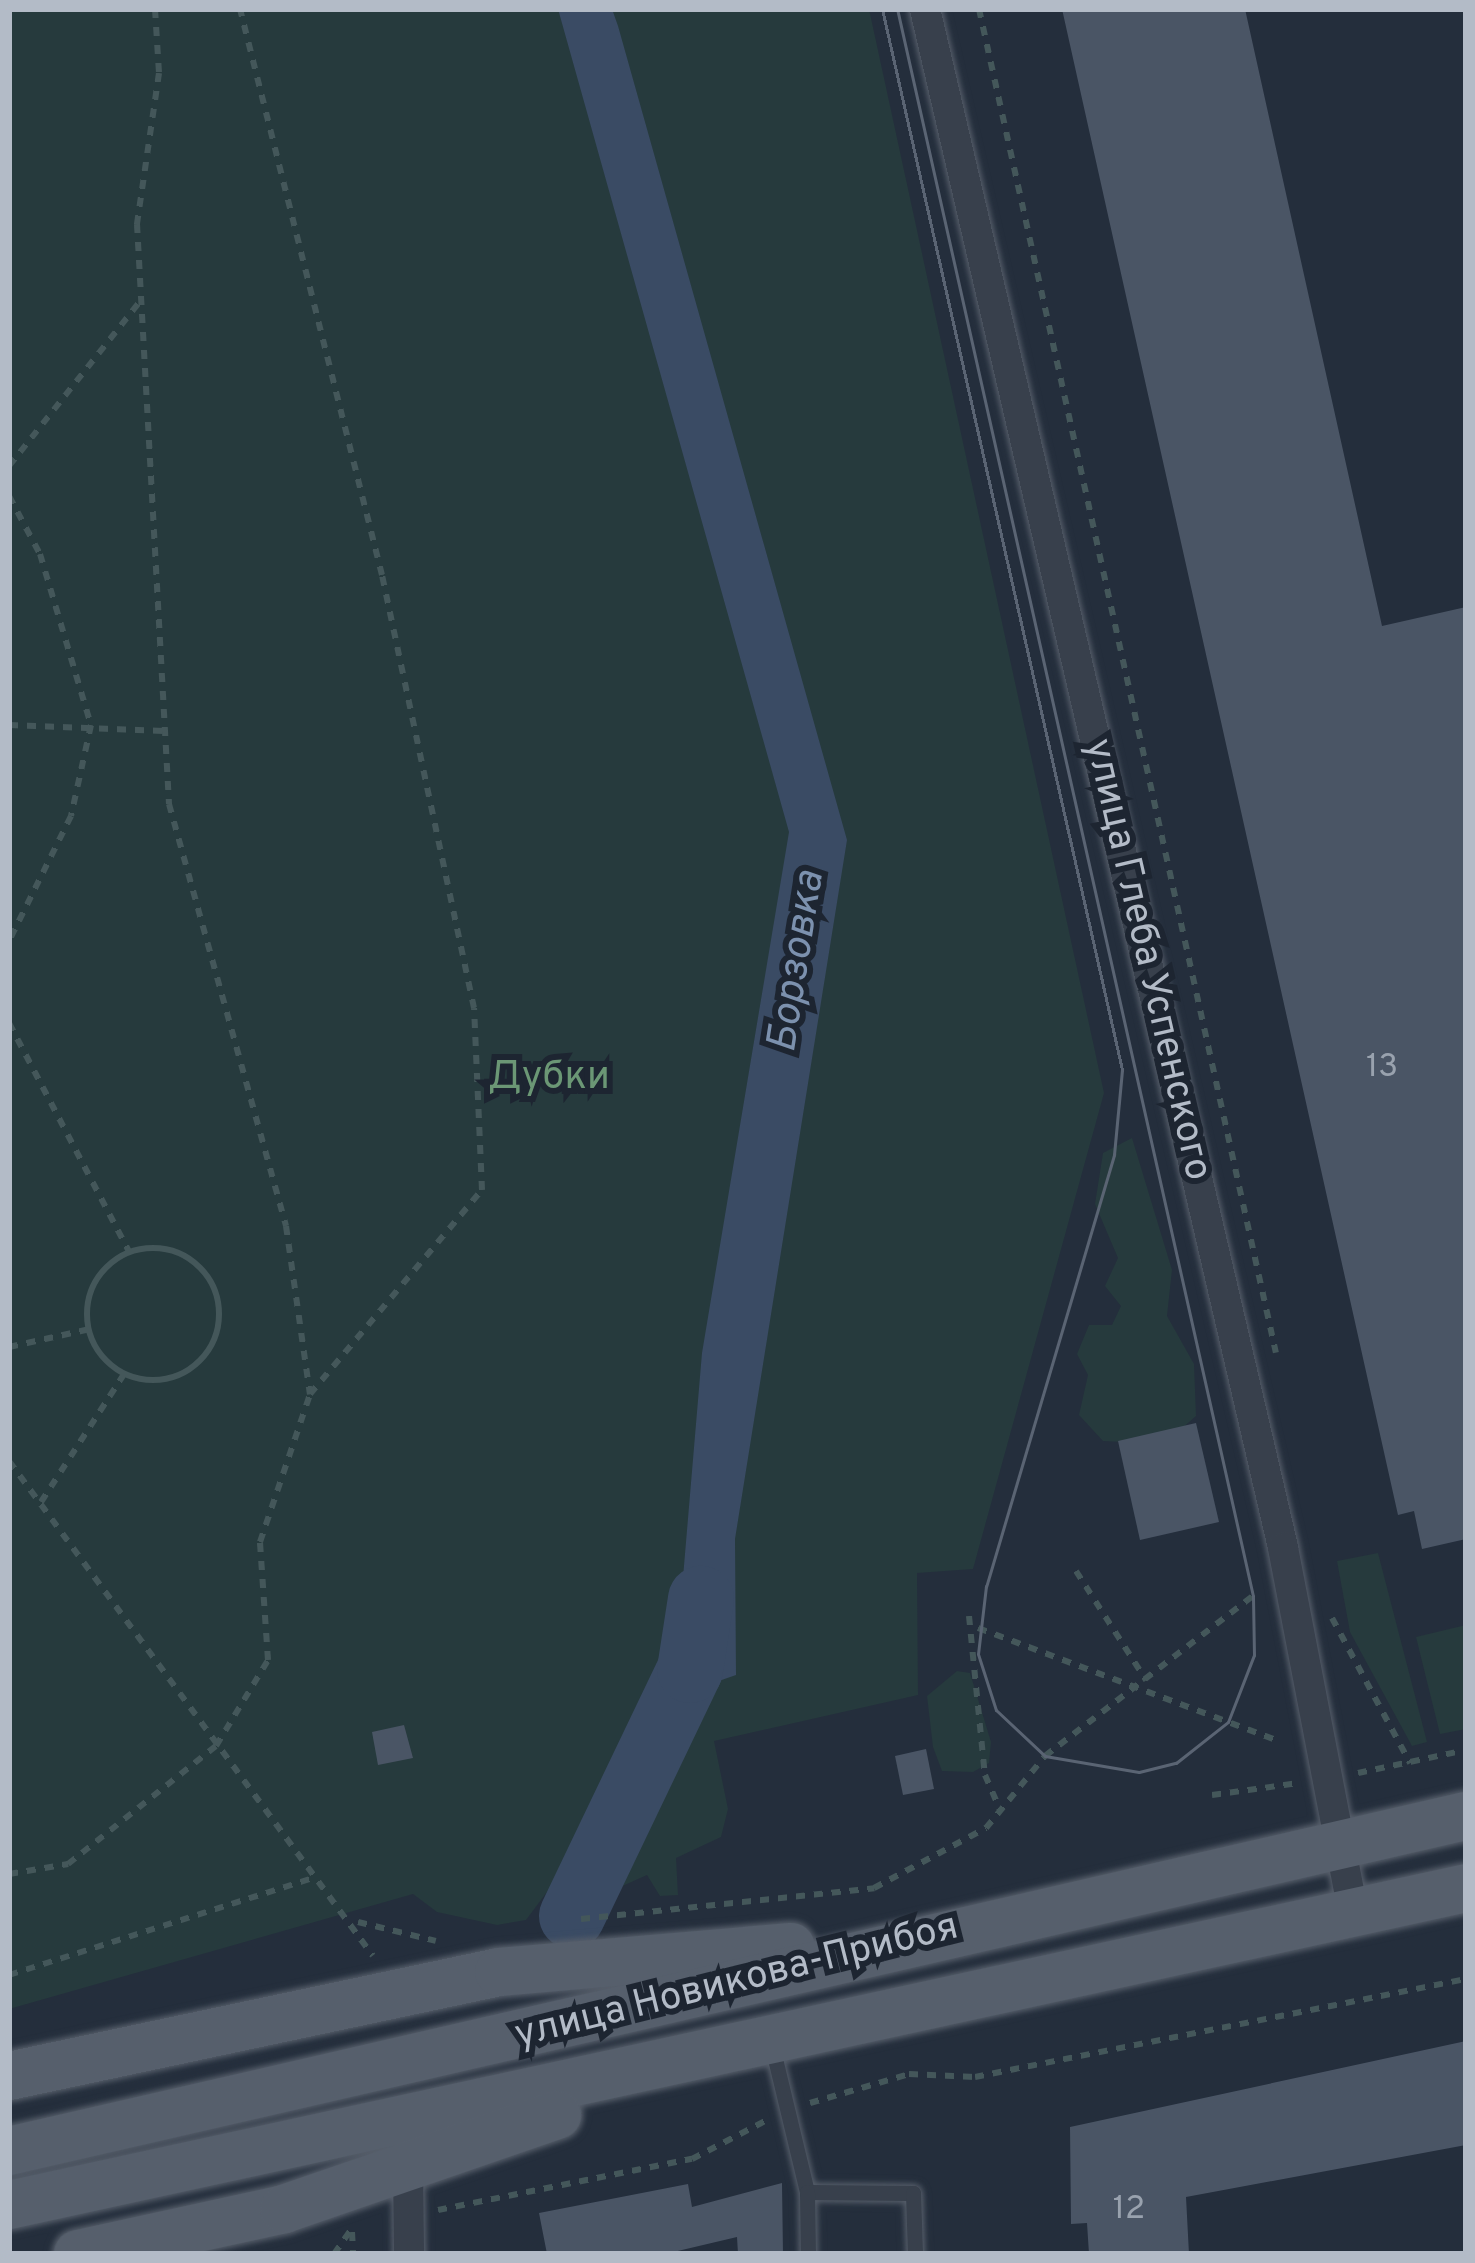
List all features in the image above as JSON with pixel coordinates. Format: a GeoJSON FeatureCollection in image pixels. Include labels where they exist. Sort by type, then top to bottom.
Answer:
{"type":"FeatureCollection","features":[{"type":"Feature","properties":{"kind":"main road","name":"улица Новикова-Прибоя"},"geometry":{"type":"LineString","coordinates":[[9,2151],[446,2057],[903,1938],[1466,1816]]}},
{"type":"Feature","properties":{"kind":"main road","name":"улица Новикова-Прибоя"},"geometry":{"type":"LineString","coordinates":[[9,2205],[724,2054],[1466,1888]]}},
{"type":"Feature","properties":{"kind":"main road"},"geometry":{"type":"LineString","coordinates":[[9,2076],[499,1972],[903,1938]]}},
{"type":"Feature","properties":{"kind":"main road"},"geometry":{"type":"LineString","coordinates":[[78,2254],[408,2168],[724,2054]]}},
{"type":"Feature","properties":{"kind":"street","name":"улица Глеба Успенского"},"geometry":{"type":"LineString","coordinates":[[925,9],[1283,1548],[1353,1913]]}},
{"type":"Feature","properties":{"kind":"street"},"geometry":{"type":"LineString","coordinates":[[408,2168],[409,2254]]}},
{"type":"Feature","properties":{"kind":"lane"},"geometry":{"type":"LineString","coordinates":[[772,2043],[808,2192],[808,2254]]}},
{"type":"Feature","properties":{"kind":"lane"},"geometry":{"type":"LineString","coordinates":[[808,2192],[913,2193],[915,2254]]}},
{"type":"Feature","properties":{"kind":"path"},"geometry":{"type":"LineString","coordinates":[[155,9],[159,74],[137,224],[164,731],[201,934],[286,1226],[310,1394]]}},
{"type":"Feature","properties":{"kind":"path"},"geometry":{"type":"LineString","coordinates":[[9,1874],[68,1864],[216,1746],[268,1660],[260,1543],[310,1394],[482,1190],[474,1008],[369,517],[239,9]]}},
{"type":"Feature","properties":{"kind":"path"},"geometry":{"type":"LineString","coordinates":[[979,9],[1280,1371]]}},
{"type":"Feature","properties":{"kind":"path"},"geometry":{"type":"LineString","coordinates":[[9,466],[143,297]]}},
{"type":"Feature","properties":{"kind":"path"},"geometry":{"type":"LineString","coordinates":[[9,496],[40,554],[91,725],[71,816],[9,941]]}},
{"type":"Feature","properties":{"kind":"path"},"geometry":{"type":"LineString","coordinates":[[9,725],[164,731]]}},
{"type":"Feature","properties":{"kind":"path"},"geometry":{"type":"LineString","coordinates":[[9,1023],[130,1253]]}},
{"type":"Feature","properties":{"kind":"path"},"geometry":{"type":"LineString","coordinates":[[130,1253],[183,1254],[220,1310],[196,1365],[157,1380],[124,1373],[90,1329],[100,1274],[130,1253]]}},
{"type":"Feature","properties":{"kind":"path"},"geometry":{"type":"LineString","coordinates":[[9,1348],[90,1329]]}},
{"type":"Feature","properties":{"kind":"path"},"geometry":{"type":"LineString","coordinates":[[41,1502],[124,1373]]}},
{"type":"Feature","properties":{"kind":"path"},"geometry":{"type":"LineString","coordinates":[[9,1461],[313,1878],[358,1922],[377,1965]]}},
{"type":"Feature","properties":{"kind":"path"},"geometry":{"type":"LineString","coordinates":[[1076,1571],[1148,1683]]}},
{"type":"Feature","properties":{"kind":"path"},"geometry":{"type":"LineString","coordinates":[[568,1922],[874,1888],[1000,1812],[1045,1756],[1148,1683],[1253,1596]]}},
{"type":"Feature","properties":{"kind":"path"},"geometry":{"type":"LineString","coordinates":[[1328,1598],[1410,1763],[1466,1750]]}},
{"type":"Feature","properties":{"kind":"path"},"geometry":{"type":"LineString","coordinates":[[969,1616],[982,1752],[1000,1812]]}},
{"type":"Feature","properties":{"kind":"path"},"geometry":{"type":"LineString","coordinates":[[978,1628],[1148,1683],[1274,1738]]}},
{"type":"Feature","properties":{"kind":"path"},"geometry":{"type":"LineString","coordinates":[[9,1975],[313,1878]]}},
{"type":"Feature","properties":{"kind":"path"},"geometry":{"type":"LineString","coordinates":[[358,1922],[459,1946],[418,1956]]}},
{"type":"Feature","properties":{"kind":"path"},"geometry":{"type":"LineString","coordinates":[[354,1970],[398,1960]]}},
{"type":"Feature","properties":{"kind":"path"},"geometry":{"type":"LineString","coordinates":[[329,2234],[692,2159],[788,2109],[908,2074],[975,2077],[1466,1979]]}},
{"type":"Feature","properties":{"kind":"path"},"geometry":{"type":"LineString","coordinates":[[334,2254],[352,2228]]}},
{"type":"Feature","properties":{"kind":"path"},"geometry":{"type":"LineString","coordinates":[[352,2228],[353,2254]]}},
{"type":"Feature","properties":{"kind":"green space","name":"Дубки"},"geometry":{"type":"Polygon","coordinates":[[[9,9],[869,9],[1104,1093],[973,1569],[917,1573],[918,1695],[714,1741],[728,1809],[721,1837],[676,1858],[678,1895],[660,1896],[647,1875],[580,1905],[553,1884],[526,1920],[497,1925],[437,1912],[413,1894],[9,2009],[9,9]]]}},
{"type":"Feature","properties":{"kind":"green space"},"geometry":{"type":"Polygon","coordinates":[[[1132,1138],[1172,1270],[1167,1316],[1194,1364],[1196,1416],[1164,1444],[1103,1441],[1079,1415],[1088,1375],[1077,1354],[1089,1325],[1112,1325],[1121,1306],[1105,1286],[1118,1258],[1095,1204],[1103,1153],[1132,1138]]]}},
{"type":"Feature","properties":{"kind":"green space"},"geometry":{"type":"Polygon","coordinates":[[[1378,1553],[1427,1742],[1412,1746],[1350,1632],[1337,1561],[1378,1553]]]}},
{"type":"Feature","properties":{"kind":"green space"},"geometry":{"type":"Polygon","coordinates":[[[1466,1625],[1466,1729],[1440,1734],[1416,1637],[1466,1625]]]}},
{"type":"Feature","properties":{"kind":"green space"},"geometry":{"type":"Polygon","coordinates":[[[957,1671],[970,1673],[991,1742],[989,1763],[973,1772],[942,1771],[933,1747],[927,1696],[957,1671]]]}},
{"type":"Feature","properties":{"kind":"water"},"geometry":{"type":"Polygon","coordinates":[[[558,9],[612,9],[618,26],[847,840],[735,1539],[736,1675],[693,1690],[674,1684],[702,1353],[789,832],[558,9]]]}},
{"type":"Feature","properties":{"kind":"building"},"geometry":{"type":"Polygon","coordinates":[[[1062,9],[1245,9],[1382,626],[1466,607],[1466,1539],[1422,1549],[1414,1511],[1398,1515],[1062,9]]]}},
{"type":"Feature","properties":{"kind":"building"},"geometry":{"type":"Polygon","coordinates":[[[1196,1423],[1219,1522],[1140,1540],[1118,1441],[1196,1423]]]}},
{"type":"Feature","properties":{"kind":"building"},"geometry":{"type":"Polygon","coordinates":[[[404,1725],[413,1758],[378,1765],[372,1732],[404,1725]]]}},
{"type":"Feature","properties":{"kind":"building"},"geometry":{"type":"Polygon","coordinates":[[[926,1749],[934,1789],[903,1795],[895,1756],[926,1749]]]}},
{"type":"Feature","properties":{"kind":"building"},"geometry":{"type":"Polygon","coordinates":[[[1466,2041],[1466,2145],[1186,2197],[1189,2254],[1089,2254],[1087,2223],[1071,2224],[1070,2127],[1466,2041]]]}},
{"type":"Feature","properties":{"kind":"building"},"geometry":{"type":"Polygon","coordinates":[[[782,2183],[783,2254],[738,2254],[737,2237],[665,2254],[547,2254],[539,2213],[688,2184],[692,2207],[782,2183]]]}},
{"type":"Feature","properties":{"kind":"waterway","name":"Борзовка"},"geometry":{"type":"LineString","coordinates":[[572,1916],[690,1670],[701,1599]]}},
{"type":"Feature","properties":{"kind":"tram line"},"geometry":{"type":"LineString","coordinates":[[882,9],[1122,1070],[1114,1155],[986,1586],[978,1654],[996,1710],[1045,1756],[1139,1772],[1176,1763],[1228,1722],[1254,1655],[1253,1596],[897,9]]}}]}
